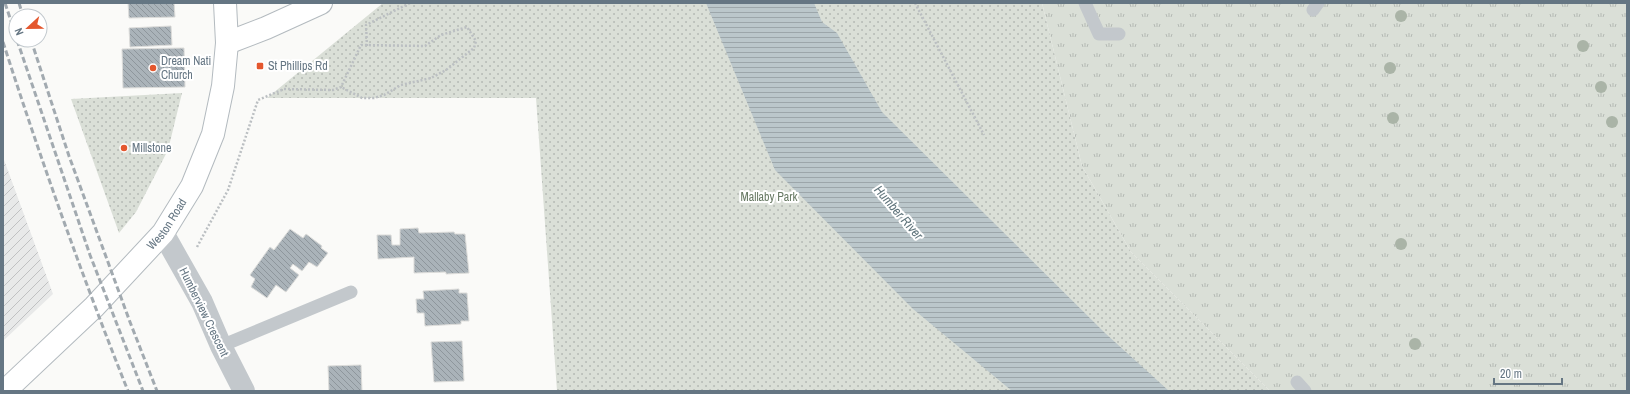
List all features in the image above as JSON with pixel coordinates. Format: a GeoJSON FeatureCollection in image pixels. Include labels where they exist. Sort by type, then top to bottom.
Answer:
{"type":"FeatureCollection","features":[{"type":"Feature","properties":{"kind":"main road","name":"Weston Road"},"geometry":{"type":"LineString","coordinates":[[5,391],[94,307],[163,233],[192,186],[213,134],[223,86],[227,42],[225,3]]}},
{"type":"Feature","properties":{"kind":"main road"},"geometry":{"type":"LineString","coordinates":[[227,42],[266,28],[321,3]]}},
{"type":"Feature","properties":{"kind":"street","name":"Humberview Crescent"},"geometry":{"type":"LineString","coordinates":[[163,233],[202,302],[221,346],[244,391]]}},
{"type":"Feature","properties":{"kind":"lane"},"geometry":{"type":"LineString","coordinates":[[1085,3],[1099,34],[1120,34]]}},
{"type":"Feature","properties":{"kind":"lane"},"geometry":{"type":"LineString","coordinates":[[221,346],[351,292]]}},
{"type":"Feature","properties":{"kind":"path"},"geometry":{"type":"LineString","coordinates":[[367,46],[366,25],[410,3]]}},
{"type":"Feature","properties":{"kind":"path"},"geometry":{"type":"LineString","coordinates":[[915,3],[984,135]]}},
{"type":"Feature","properties":{"kind":"path"},"geometry":{"type":"LineString","coordinates":[[196,250],[228,190],[258,100],[284,89],[333,90],[341,87],[361,45],[425,46],[441,35],[467,27],[476,41],[474,48],[446,70],[431,78],[401,84],[384,95],[374,98],[362,98],[341,87]]}},
{"type":"Feature","properties":{"kind":"shaded area"},"geometry":{"type":"Polygon","coordinates":[[[3,157],[53,294],[3,341],[3,157]]]}},
{"type":"Feature","properties":{"kind":"green space","name":"Mallaby Park"},"geometry":{"type":"Polygon","coordinates":[[[383,3],[1042,3],[1082,166],[1131,252],[1270,391],[557,391],[536,98],[267,98],[383,3]]]}},
{"type":"Feature","properties":{"kind":"green space"},"geometry":{"type":"Polygon","coordinates":[[[1042,3],[1627,3],[1627,391],[1270,391],[1131,252],[1082,166],[1042,3]]]}},
{"type":"Feature","properties":{"kind":"green space"},"geometry":{"type":"Polygon","coordinates":[[[182,93],[168,150],[136,212],[119,233],[71,99],[182,93]]]}},
{"type":"Feature","properties":{"kind":"water","name":"Humber River"},"geometry":{"type":"Polygon","coordinates":[[[706,3],[814,3],[822,22],[837,33],[882,112],[1105,333],[1169,391],[1012,391],[913,309],[775,170],[706,3]]]}},
{"type":"Feature","properties":{"kind":"building"},"geometry":{"type":"Polygon","coordinates":[[[128,3],[174,3],[175,17],[129,18],[128,3]]]}},
{"type":"Feature","properties":{"kind":"building"},"geometry":{"type":"Polygon","coordinates":[[[171,26],[172,45],[130,47],[129,28],[171,26]]]}},
{"type":"Feature","properties":{"kind":"building","name":"Dream Nati Church"},"geometry":{"type":"Polygon","coordinates":[[[184,48],[185,87],[123,88],[122,49],[184,48]]]}},
{"type":"Feature","properties":{"kind":"building"},"geometry":{"type":"Polygon","coordinates":[[[418,228],[419,233],[454,232],[455,234],[465,234],[469,273],[414,273],[414,257],[378,259],[377,235],[391,235],[392,245],[400,245],[400,229],[418,228]]]}},
{"type":"Feature","properties":{"kind":"building"},"geometry":{"type":"Polygon","coordinates":[[[290,229],[303,238],[306,234],[322,246],[321,248],[328,253],[317,267],[309,262],[302,271],[293,264],[290,268],[299,275],[286,292],[276,285],[267,298],[251,287],[255,279],[250,275],[270,247],[274,250],[290,229]]]}},
{"type":"Feature","properties":{"kind":"building"},"geometry":{"type":"Polygon","coordinates":[[[459,289],[459,293],[467,293],[469,321],[461,321],[461,324],[425,326],[424,313],[417,313],[416,299],[424,299],[423,291],[459,289]]]}},
{"type":"Feature","properties":{"kind":"building"},"geometry":{"type":"Polygon","coordinates":[[[462,341],[464,381],[434,382],[431,342],[462,341]]]}},
{"type":"Feature","properties":{"kind":"building"},"geometry":{"type":"Polygon","coordinates":[[[361,365],[362,391],[329,391],[328,366],[361,365]]]}},
{"type":"Feature","properties":{"kind":"railway"},"geometry":{"type":"LineString","coordinates":[[5,3],[8,12]]}},
{"type":"Feature","properties":{"kind":"railway"},"geometry":{"type":"LineString","coordinates":[[19,3],[21,8]]}},
{"type":"Feature","properties":{"kind":"railway"},"geometry":{"type":"LineString","coordinates":[[3,42],[62,218],[128,391]]}},
{"type":"Feature","properties":{"kind":"railway"},"geometry":{"type":"LineString","coordinates":[[20,48],[90,255],[143,391]]}},
{"type":"Feature","properties":{"kind":"railway"},"geometry":{"type":"LineString","coordinates":[[34,48],[69,156],[157,391]]}},
{"type":"Feature","properties":{"kind":"place","name":"St Phillips Rd"},"geometry":{"type":"Point","coordinates":[260,66]}},
{"type":"Feature","properties":{"kind":"place","name":"Dream Nati Church"},"geometry":{"type":"Point","coordinates":[153,68]}},
{"type":"Feature","properties":{"kind":"place","name":"Millstone"},"geometry":{"type":"Point","coordinates":[124,148]}}]}
